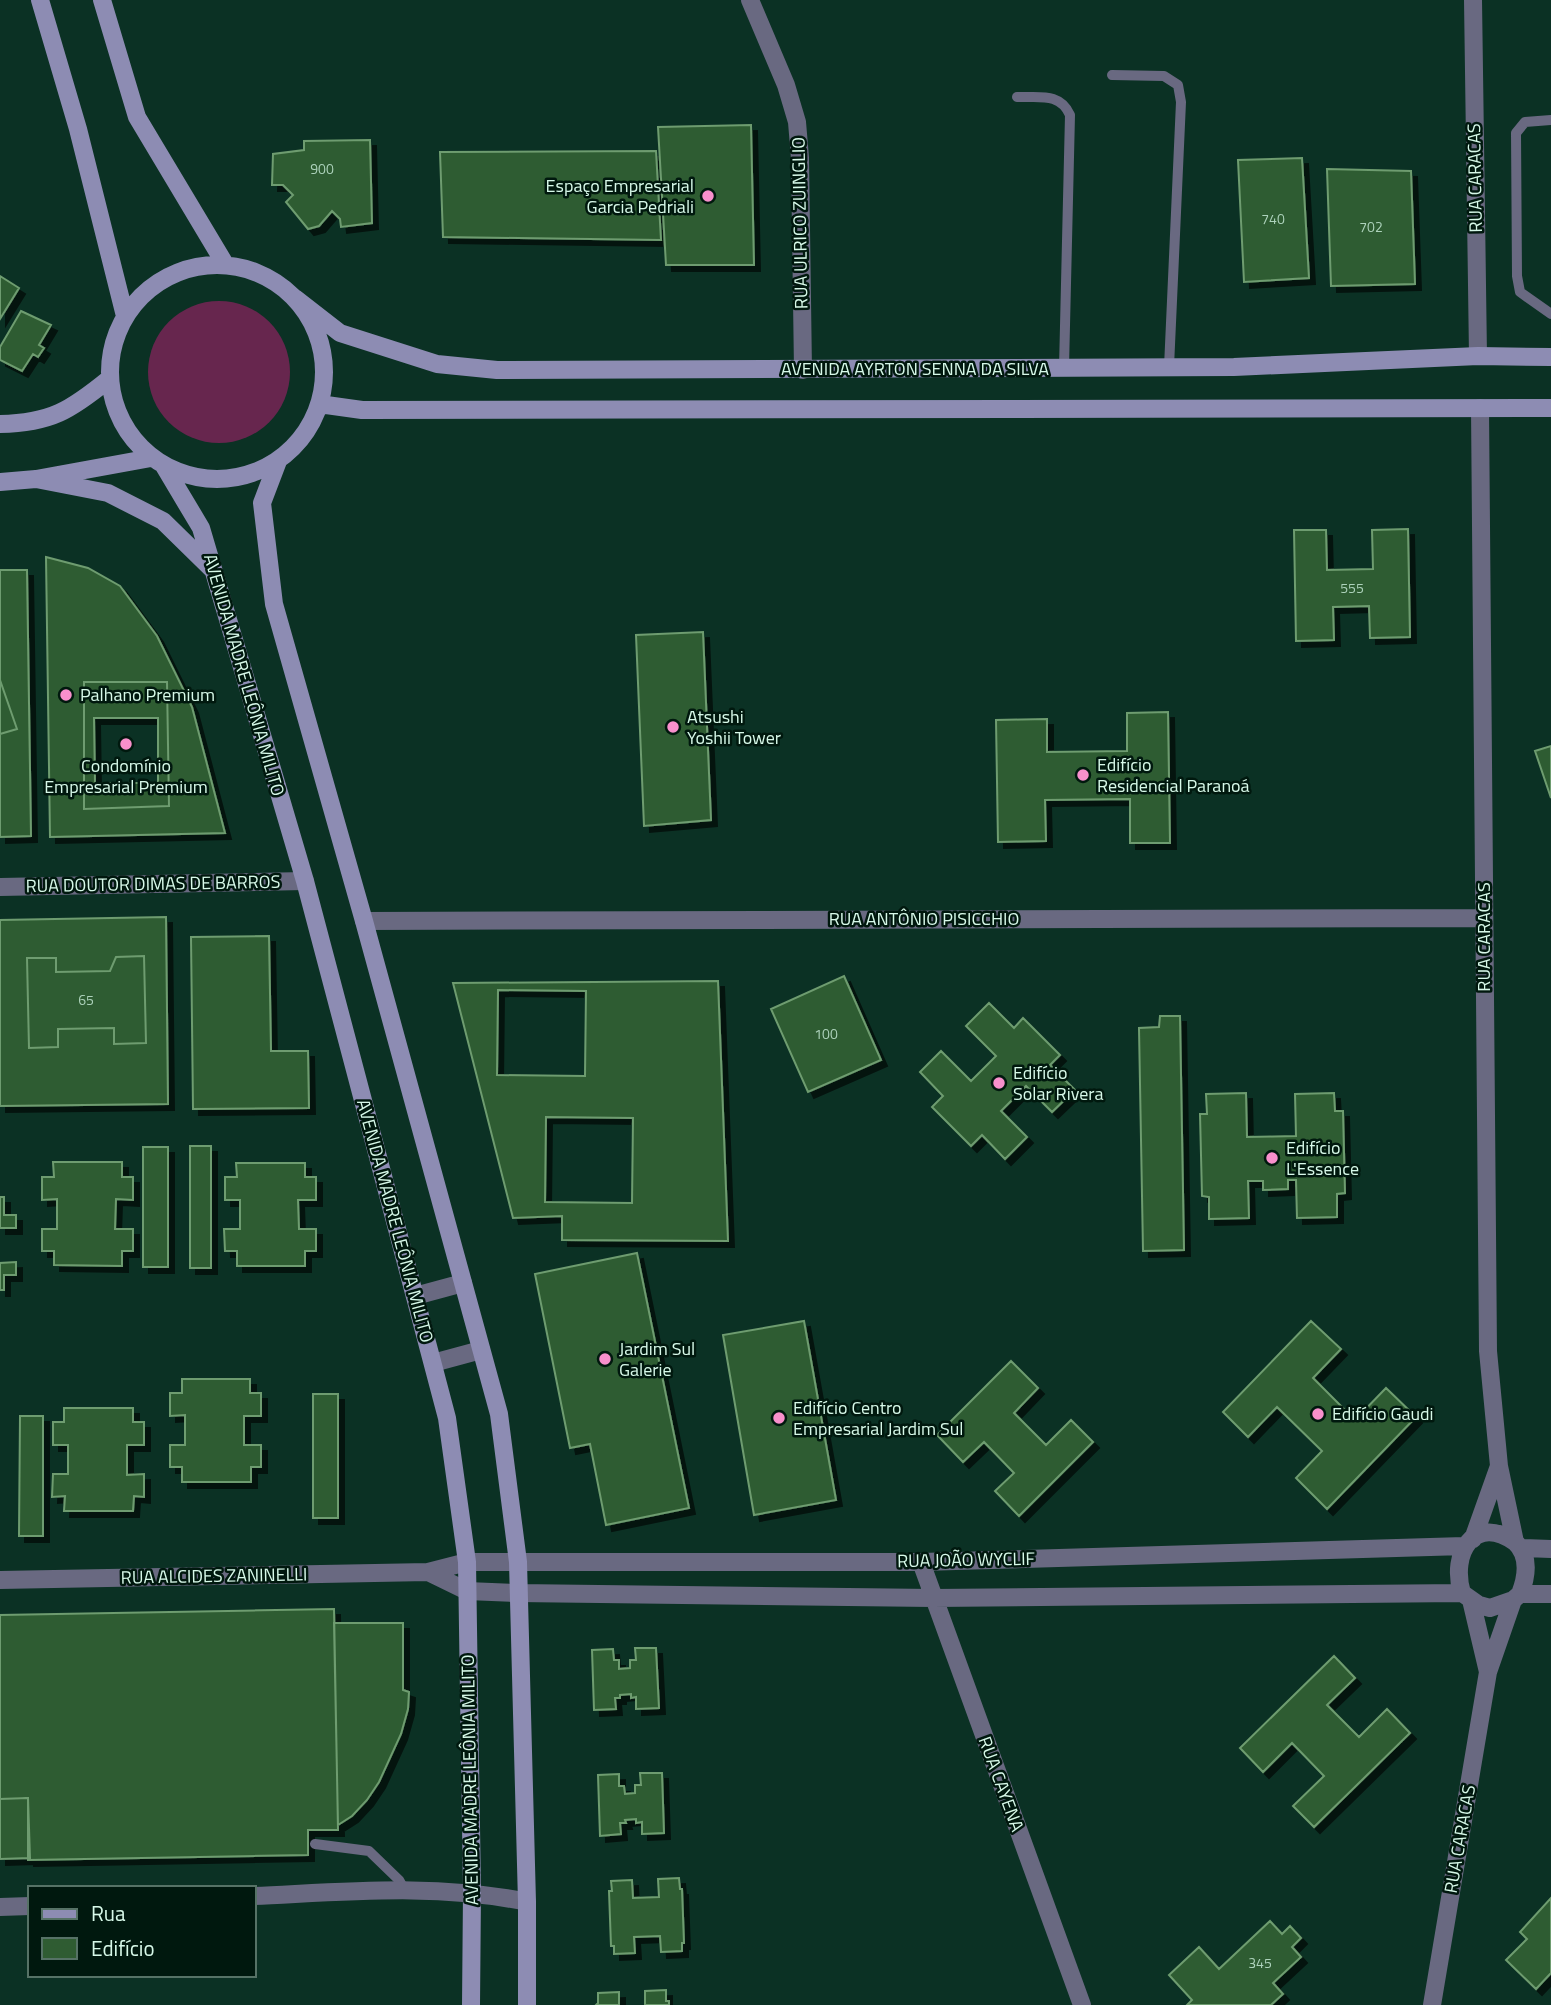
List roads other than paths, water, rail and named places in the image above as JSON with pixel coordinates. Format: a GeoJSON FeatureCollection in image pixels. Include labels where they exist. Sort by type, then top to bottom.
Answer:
{"type":"FeatureCollection","features":[{"type":"Feature","properties":{"kind":"main road"},"geometry":{"type":"LineString","coordinates":[[40,0],[78,129],[125,316]]}},
{"type":"Feature","properties":{"kind":"main road"},"geometry":{"type":"LineString","coordinates":[[102,0],[137,117],[225,264]]}},
{"type":"Feature","properties":{"kind":"main road"},"geometry":{"type":"LineString","coordinates":[[225,264],[251,270],[275,281],[295,298],[312,321],[322,348],[324,376],[319,404],[303,436],[278,460],[251,474],[222,480],[192,477],[158,462],[130,436],[116,409],[109,379],[113,346],[125,316],[145,291],[169,275],[197,266],[225,264]]}},
{"type":"Feature","properties":{"kind":"main road","name":"AVENIDA AYRTON SENNA DA SILVA"},"geometry":{"type":"LineString","coordinates":[[295,298],[340,333],[437,364],[497,370],[1169,368],[1478,356],[1551,357]]}},
{"type":"Feature","properties":{"kind":"main road"},"geometry":{"type":"LineString","coordinates":[[0,424],[36,422],[60,415],[109,379]]}},
{"type":"Feature","properties":{"kind":"main road"},"geometry":{"type":"LineString","coordinates":[[319,404],[362,410],[1551,408]]}},
{"type":"Feature","properties":{"kind":"main road"},"geometry":{"type":"LineString","coordinates":[[278,460],[262,503],[274,604],[499,1414],[518,1562],[527,2005]]}},
{"type":"Feature","properties":{"kind":"main road"},"geometry":{"type":"LineString","coordinates":[[0,482],[36,480],[158,462]]}},
{"type":"Feature","properties":{"kind":"main road","name":"AVENIDA MADRE LEÔNIA MILITO"},"geometry":{"type":"LineString","coordinates":[[158,462],[201,528],[305,881],[447,1418],[467,1562],[471,2005]]}},
{"type":"Feature","properties":{"kind":"main road"},"geometry":{"type":"LineString","coordinates":[[36,480],[108,493],[163,521],[212,569]]}},
{"type":"Feature","properties":{"kind":"street","name":"RUA ULRICO ZUINGLIO"},"geometry":{"type":"LineString","coordinates":[[750,0],[786,85],[797,122],[800,158],[803,370]]}},
{"type":"Feature","properties":{"kind":"street","name":"RUA CARACAS"},"geometry":{"type":"LineString","coordinates":[[1473,0],[1478,356]]}},
{"type":"Feature","properties":{"kind":"street","name":"RUA CARACAS"},"geometry":{"type":"LineString","coordinates":[[1432,2005],[1488,1672],[1527,1565],[1519,1545],[1499,1466],[1488,1351],[1480,408]]}},
{"type":"Feature","properties":{"kind":"street","name":"RUA DOUTOR DIMAS DE BARROS"},"geometry":{"type":"LineString","coordinates":[[0,887],[305,881]]}},
{"type":"Feature","properties":{"kind":"street","name":"RUA ANTÔNIO PISICCHIO"},"geometry":{"type":"LineString","coordinates":[[364,921],[1483,918]]}},
{"type":"Feature","properties":{"kind":"street"},"geometry":{"type":"LineString","coordinates":[[415,1296],[463,1283]]}},
{"type":"Feature","properties":{"kind":"street"},"geometry":{"type":"LineString","coordinates":[[433,1363],[481,1350]]}},
{"type":"Feature","properties":{"kind":"street","name":"RUA CARACAS"},"geometry":{"type":"LineString","coordinates":[[1488,1672],[1457,1569],[1499,1466]]}},
{"type":"Feature","properties":{"kind":"street","name":"RUA JOÃO WYCLIF"},"geometry":{"type":"LineString","coordinates":[[467,1562],[921,1562],[1469,1543],[1480,1535],[1494,1533],[1505,1535],[1519,1545],[1551,1549]]}},
{"type":"Feature","properties":{"kind":"street","name":"RUA ALCIDES ZANINELLI"},"geometry":{"type":"LineString","coordinates":[[0,1580],[428,1572],[467,1562]]}},
{"type":"Feature","properties":{"kind":"street","name":"RUA CAYENA"},"geometry":{"type":"LineString","coordinates":[[921,1562],[1082,2005]]}},
{"type":"Feature","properties":{"kind":"street","name":"RUA ALCIDES ZANINELLI"},"geometry":{"type":"LineString","coordinates":[[428,1572],[467,1591]]}},
{"type":"Feature","properties":{"kind":"street","name":"RUA JOÃO WYCLIF"},"geometry":{"type":"LineString","coordinates":[[467,1591],[933,1598],[1466,1597],[1490,1608],[1517,1597],[1551,1594]]}},
{"type":"Feature","properties":{"kind":"street"},"geometry":{"type":"LineString","coordinates":[[256,1896],[404,1889],[472,1892],[527,1902]]}},
{"type":"Feature","properties":{"kind":"street"},"geometry":{"type":"LineString","coordinates":[[0,1908],[28,1906]]}},
{"type":"Feature","properties":{"kind":"lane"},"geometry":{"type":"LineString","coordinates":[[1112,75],[1164,76],[1178,85],[1181,102],[1169,368]]}},
{"type":"Feature","properties":{"kind":"lane"},"geometry":{"type":"LineString","coordinates":[[1017,97],[1056,99],[1065,104],[1070,115],[1064,368]]}},
{"type":"Feature","properties":{"kind":"lane"},"geometry":{"type":"LineString","coordinates":[[1551,120],[1525,122],[1516,133],[1517,276],[1520,292],[1551,314]]}},
{"type":"Feature","properties":{"kind":"lane"},"geometry":{"type":"LineString","coordinates":[[315,1844],[369,1851],[399,1880],[404,1889]]}},
{"type":"Feature","properties":{"kind":"place","name":"Espaço Empresarial Garcia Pedriali"},"geometry":{"type":"Point","coordinates":[708,196]}},
{"type":"Feature","properties":{"kind":"place","name":"Palhano Premium"},"geometry":{"type":"Point","coordinates":[66,695]}},
{"type":"Feature","properties":{"kind":"place","name":"Atsushi Yoshii Tower"},"geometry":{"type":"Point","coordinates":[673,727]}},
{"type":"Feature","properties":{"kind":"place","name":"Condomínio Empresarial Premium"},"geometry":{"type":"Point","coordinates":[126,744]}},
{"type":"Feature","properties":{"kind":"place","name":"Edifício Residencial Paranoá"},"geometry":{"type":"Point","coordinates":[1083,775]}},
{"type":"Feature","properties":{"kind":"place","name":"Edifício Solar Rivera"},"geometry":{"type":"Point","coordinates":[999,1083]}},
{"type":"Feature","properties":{"kind":"place","name":"Edifício L'Essence"},"geometry":{"type":"Point","coordinates":[1272,1158]}},
{"type":"Feature","properties":{"kind":"place","name":"Jardim Sul Galerie"},"geometry":{"type":"Point","coordinates":[605,1359]}},
{"type":"Feature","properties":{"kind":"place","name":"Edifício Gaudi"},"geometry":{"type":"Point","coordinates":[1318,1414]}},
{"type":"Feature","properties":{"kind":"place","name":"Edifício Centro Empresarial Jardim Sul"},"geometry":{"type":"Point","coordinates":[779,1418]}}]}
